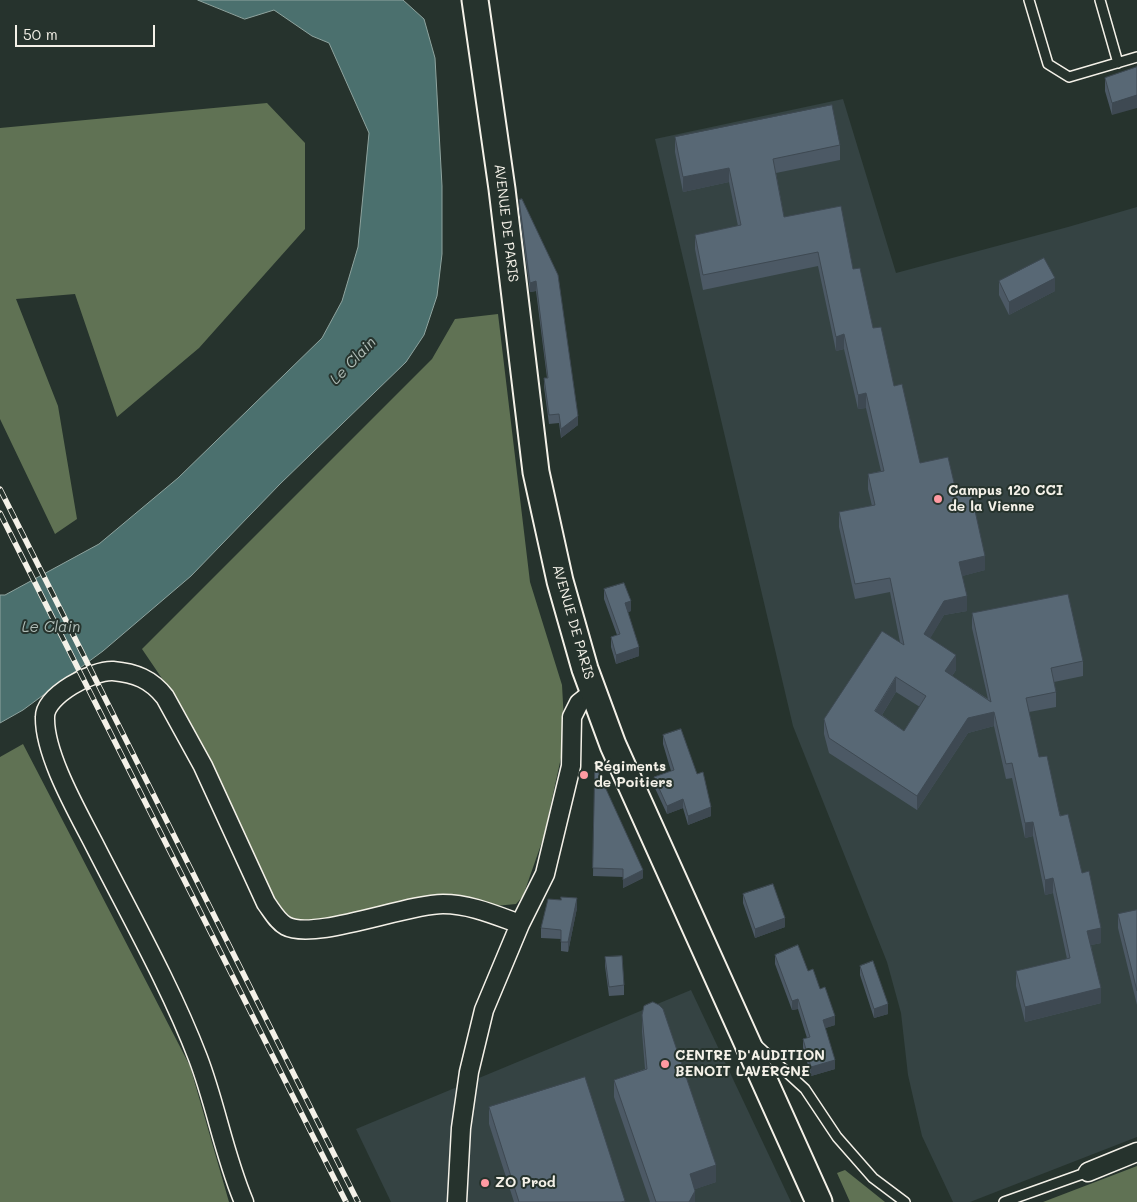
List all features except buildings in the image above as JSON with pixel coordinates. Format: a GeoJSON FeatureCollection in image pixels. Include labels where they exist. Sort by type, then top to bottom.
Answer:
{"type":"FeatureCollection","features":[{"type":"Feature","properties":{"kind":"main road","name":"AVENUE DE PARIS"},"geometry":{"type":"LineString","coordinates":[[475,0],[502,189],[536,472],[560,582],[593,692],[613,744],[819,1202]]}},
{"type":"Feature","properties":{"kind":"street"},"geometry":{"type":"LineString","coordinates":[[244,1202],[229,1165],[198,1057],[158,970],[64,785],[46,730],[45,715],[49,706],[58,696],[70,686],[99,673],[111,671],[137,675],[158,688],[165,697],[202,766],[266,903],[274,915],[293,929],[313,929],[345,924],[408,909],[441,904],[470,908],[520,924]]}},
{"type":"Feature","properties":{"kind":"street"},"geometry":{"type":"LineString","coordinates":[[457,1202],[461,1128],[469,1072],[484,1010],[520,924],[544,874],[571,766],[572,717],[579,703],[593,692]]}},
{"type":"Feature","properties":{"kind":"street"},"geometry":{"type":"LineString","coordinates":[[1088,1172],[1137,1152]]}},
{"type":"Feature","properties":{"kind":"lane"},"geometry":{"type":"LineString","coordinates":[[1029,0],[1048,64],[1070,77],[1137,57]]}},
{"type":"Feature","properties":{"kind":"lane"},"geometry":{"type":"LineString","coordinates":[[1100,0],[1118,63]]}},
{"type":"Feature","properties":{"kind":"lane"},"geometry":{"type":"LineString","coordinates":[[740,1028],[805,1089],[837,1137],[873,1178],[905,1202]]}},
{"type":"Feature","properties":{"kind":"lane"},"geometry":{"type":"LineString","coordinates":[[1004,1202],[1088,1172]]}},
{"type":"Feature","properties":{"kind":"shaded area","name":"Campus 120 CCI de la Vienne"},"geometry":{"type":"Polygon","coordinates":[[[843,99],[896,273],[1137,207],[1137,1137],[970,1202],[953,1202],[922,1136],[908,1075],[901,1013],[887,962],[793,726],[655,139],[843,99]]]}},
{"type":"Feature","properties":{"kind":"shaded area"},"geometry":{"type":"Polygon","coordinates":[[[691,990],[791,1202],[391,1202],[356,1129],[691,990]]]}},
{"type":"Feature","properties":{"kind":"green space"},"geometry":{"type":"Polygon","coordinates":[[[267,103],[305,143],[305,229],[199,348],[117,417],[75,294],[16,299],[58,406],[77,519],[55,534],[0,419],[0,128],[267,103]]]}},
{"type":"Feature","properties":{"kind":"green space"},"geometry":{"type":"Polygon","coordinates":[[[498,314],[530,582],[562,685],[565,739],[544,836],[523,896],[516,904],[495,906],[442,895],[309,922],[292,918],[275,904],[180,705],[142,649],[432,359],[455,319],[498,314]]]}},
{"type":"Feature","properties":{"kind":"green space"},"geometry":{"type":"Polygon","coordinates":[[[23,744],[190,1066],[229,1202],[0,1202],[0,757],[23,744]]]}},
{"type":"Feature","properties":{"kind":"green space"},"geometry":{"type":"Polygon","coordinates":[[[1137,1166],[1137,1202],[1043,1202],[1137,1166]]]}},
{"type":"Feature","properties":{"kind":"green space"},"geometry":{"type":"Polygon","coordinates":[[[845,1170],[885,1202],[850,1202],[837,1173],[845,1170]]]}},
{"type":"Feature","properties":{"kind":"water","name":"Le Clain"},"geometry":{"type":"Polygon","coordinates":[[[198,0],[403,0],[424,19],[435,58],[442,186],[442,254],[437,296],[424,335],[406,362],[280,484],[191,576],[103,651],[23,710],[0,723],[0,595],[5,595],[99,544],[178,478],[322,338],[342,301],[358,247],[369,133],[329,43],[312,36],[274,10],[245,19],[198,0]]]}},
{"type":"Feature","properties":{"kind":"railway"},"geometry":{"type":"LineString","coordinates":[[0,489],[358,1202]]}},
{"type":"Feature","properties":{"kind":"railway"},"geometry":{"type":"LineString","coordinates":[[0,513],[346,1202]]}},
{"type":"Feature","properties":{"kind":"place","name":"Campus 120 CCI de la Vienne"},"geometry":{"type":"Point","coordinates":[938,499]}},
{"type":"Feature","properties":{"kind":"place","name":"Régiments de Poitiers"},"geometry":{"type":"Point","coordinates":[584,775]}},
{"type":"Feature","properties":{"kind":"place","name":"CENTRE D'AUDITION BENOIT LAVERGNE"},"geometry":{"type":"Point","coordinates":[665,1064]}},
{"type":"Feature","properties":{"kind":"place","name":"ZO Prod"},"geometry":{"type":"Point","coordinates":[485,1183]}}]}
